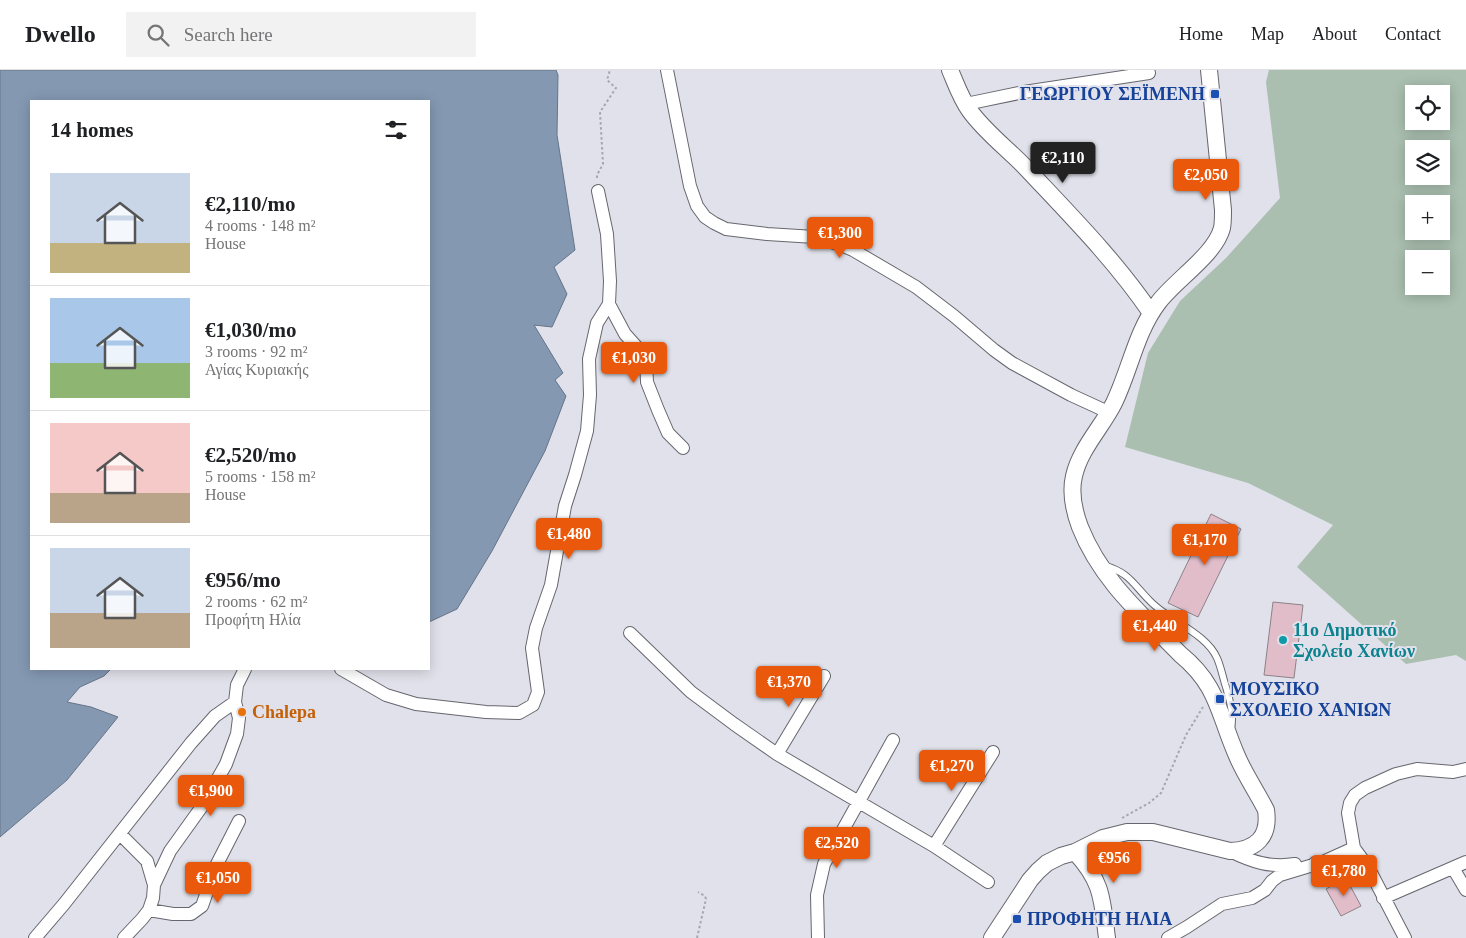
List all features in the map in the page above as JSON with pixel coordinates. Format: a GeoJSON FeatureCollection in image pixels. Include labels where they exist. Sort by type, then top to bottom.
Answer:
{"type":"FeatureCollection","features":[{"type":"Feature","properties":{"kind":"street"},"geometry":{"type":"LineString","coordinates":[[667,70],[690,186],[697,206],[705,217],[726,228],[743,232],[815,237],[841,244],[916,287],[1012,363],[1071,395],[1108,412]]}},
{"type":"Feature","properties":{"kind":"street"},"geometry":{"type":"LineString","coordinates":[[950,70],[966,104],[978,122],[1022,163],[1097,244],[1136,291],[1151,313]]}},
{"type":"Feature","properties":{"kind":"street"},"geometry":{"type":"LineString","coordinates":[[1209,70],[1223,210],[1222,228],[1217,240],[1210,249],[1169,290],[1151,313],[1138,339],[1126,373],[1108,412],[1078,462],[1072,487],[1075,512],[1088,548],[1097,563],[1119,592],[1202,676],[1212,692],[1230,735],[1236,755],[1266,810],[1267,819],[1263,835],[1253,846],[1243,851],[1230,852]]}},
{"type":"Feature","properties":{"kind":"street"},"geometry":{"type":"LineString","coordinates":[[966,104],[1024,92],[1149,73]]}},
{"type":"Feature","properties":{"kind":"street"},"geometry":{"type":"LineString","coordinates":[[342,670],[386,695],[416,704],[486,712],[519,713],[533,705],[538,692],[532,648],[536,628],[550,585],[565,506],[587,431],[590,395],[589,359],[597,323],[609,304],[610,280],[606,234],[598,191]]}},
{"type":"Feature","properties":{"kind":"street"},"geometry":{"type":"LineString","coordinates":[[609,304],[625,334],[642,353],[646,361],[647,382],[658,410],[668,432],[682,448]]}},
{"type":"Feature","properties":{"kind":"street"},"geometry":{"type":"LineString","coordinates":[[630,633],[691,692],[777,754],[934,846],[988,882]]}},
{"type":"Feature","properties":{"kind":"street"},"geometry":{"type":"LineString","coordinates":[[154,885],[170,851],[204,805],[226,764],[237,734],[239,718],[235,702],[238,685],[244,670]]}},
{"type":"Feature","properties":{"kind":"street"},"geometry":{"type":"LineString","coordinates":[[777,754],[824,676]]}},
{"type":"Feature","properties":{"kind":"street"},"geometry":{"type":"LineString","coordinates":[[35,938],[191,743],[214,716],[235,702]]}},
{"type":"Feature","properties":{"kind":"street"},"geometry":{"type":"LineString","coordinates":[[818,938],[817,895],[824,864],[893,740]]}},
{"type":"Feature","properties":{"kind":"street"},"geometry":{"type":"LineString","coordinates":[[934,846],[993,752]]}},
{"type":"Feature","properties":{"kind":"street"},"geometry":{"type":"LineString","coordinates":[[1405,938],[1368,867],[1354,848],[1348,813],[1350,803],[1365,788],[1396,774],[1416,768],[1453,772],[1466,769]]}},
{"type":"Feature","properties":{"kind":"street"},"geometry":{"type":"LineString","coordinates":[[149,910],[173,914],[191,914],[202,906],[216,866],[239,822]]}},
{"type":"Feature","properties":{"kind":"street"},"geometry":{"type":"LineString","coordinates":[[992,938],[1030,880],[1038,871],[1061,856],[1075,852],[1102,838],[1121,833],[1140,831],[1179,838],[1230,852],[1251,862],[1270,866],[1323,862]]}},
{"type":"Feature","properties":{"kind":"street"},"geometry":{"type":"LineString","coordinates":[[120,834],[147,861],[154,885],[153,898],[149,910],[124,938]]}},
{"type":"Feature","properties":{"kind":"street"},"geometry":{"type":"LineString","coordinates":[[1168,938],[1187,928],[1222,904],[1252,898],[1265,890],[1280,875],[1323,862],[1354,848]]}},
{"type":"Feature","properties":{"kind":"street"},"geometry":{"type":"LineString","coordinates":[[1075,852],[1087,865],[1099,888],[1107,938]]}},
{"type":"Feature","properties":{"kind":"street"},"geometry":{"type":"LineString","coordinates":[[1384,898],[1466,862]]}},
{"type":"Feature","properties":{"kind":"street"},"geometry":{"type":"LineString","coordinates":[[1453,868],[1466,890]]}},
{"type":"Feature","properties":{"kind":"lane"},"geometry":{"type":"LineString","coordinates":[[1097,563],[1114,568],[1129,576],[1150,601],[1211,648],[1217,658],[1230,701],[1233,718],[1230,735]]}},
{"type":"Feature","properties":{"kind":"path"},"geometry":{"type":"LineString","coordinates":[[598,191],[597,175],[603,164],[600,112],[616,88],[607,80],[610,70]]}},
{"type":"Feature","properties":{"kind":"path"},"geometry":{"type":"LineString","coordinates":[[1116,822],[1161,793],[1186,735],[1212,692]]}},
{"type":"Feature","properties":{"kind":"path"},"geometry":{"type":"LineString","coordinates":[[697,938],[706,899],[705,896],[698,892]]}},
{"type":"Feature","properties":{"kind":"green space"},"geometry":{"type":"Polygon","coordinates":[[[1269,70],[1466,70],[1466,661],[1456,655],[1406,664],[1297,567],[1333,525],[1248,483],[1125,447],[1148,353],[1180,301],[1226,258],[1280,198],[1266,82],[1269,70]]]}},
{"type":"Feature","properties":{"kind":"water"},"geometry":{"type":"Polygon","coordinates":[[[0,70],[556,70],[558,75],[557,135],[575,250],[554,267],[567,294],[552,327],[534,325],[563,373],[555,380],[566,396],[545,451],[492,551],[457,609],[430,622],[430,100],[30,100],[30,670],[110,670],[104,676],[80,687],[67,702],[91,707],[118,717],[67,780],[0,837],[0,70]]]}},
{"type":"Feature","properties":{"kind":"building"},"geometry":{"type":"Polygon","coordinates":[[[1211,514],[1241,529],[1198,617],[1168,603],[1211,514]]]}},
{"type":"Feature","properties":{"kind":"building","name":"11o Δημοτικό Σχολείο Χανίων"},"geometry":{"type":"Polygon","coordinates":[[[1273,602],[1303,605],[1294,678],[1264,675],[1273,602]]]}},
{"type":"Feature","properties":{"kind":"building"},"geometry":{"type":"Polygon","coordinates":[[[1346,878],[1361,906],[1341,916],[1326,889],[1346,878]]]}},
{"type":"Feature","properties":{"kind":"place","name":"ΓΕΩΡΓΙΟΥ ΣΕΪΜΕΝΗ"},"geometry":{"type":"Point","coordinates":[1215,94]}},
{"type":"Feature","properties":{"kind":"place","name":"11o Δημοτικό Σχολείο Χανίων"},"geometry":{"type":"Point","coordinates":[1283,640]}},
{"type":"Feature","properties":{"kind":"place","name":"ΜΟΥΣΙΚΟ ΣΧΟΛΕΙΟ ΧΑΝΙΩΝ"},"geometry":{"type":"Point","coordinates":[1220,699]}},
{"type":"Feature","properties":{"kind":"place","name":"Chalepa"},"geometry":{"type":"Point","coordinates":[242,712]}},
{"type":"Feature","properties":{"kind":"place","name":"ΠΡΟΦΗΤΗ ΗΛΙΑ"},"geometry":{"type":"Point","coordinates":[1017,919]}}]}
